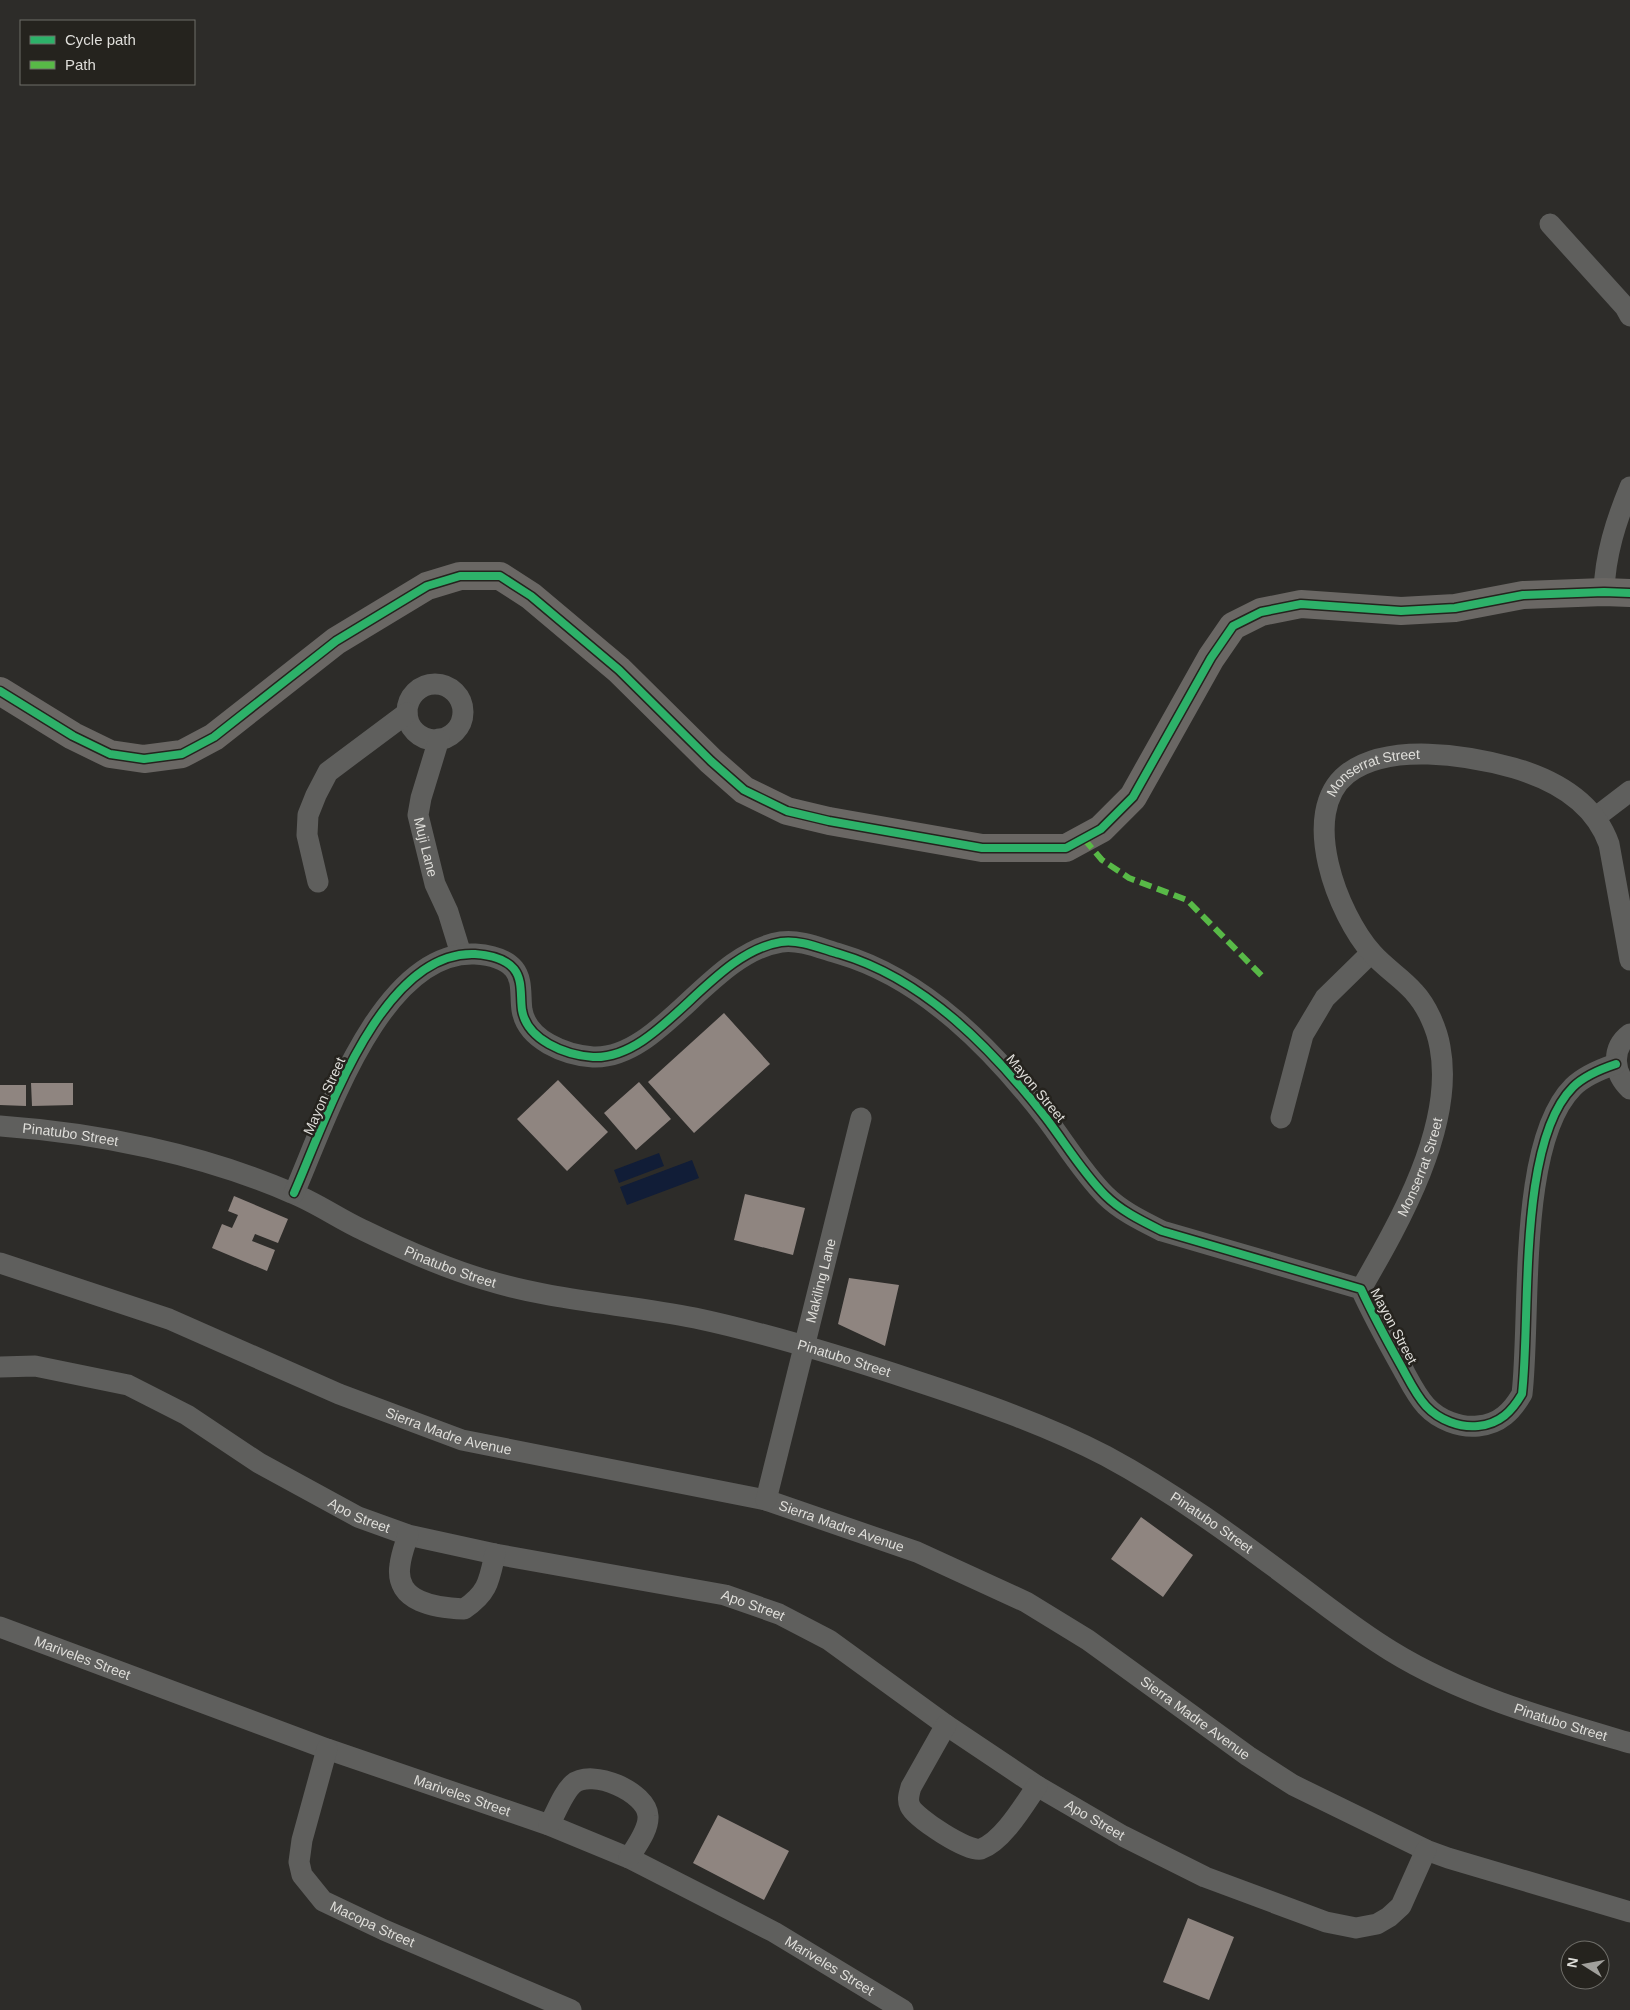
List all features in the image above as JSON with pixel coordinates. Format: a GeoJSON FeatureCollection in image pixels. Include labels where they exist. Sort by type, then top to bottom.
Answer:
{"type":"FeatureCollection","features":[{"type":"Feature","properties":{"kind":"street"},"geometry":{"type":"LineString","coordinates":[[1550,224],[1625,307],[1630,316]]}},
{"type":"Feature","properties":{"kind":"street"},"geometry":{"type":"LineString","coordinates":[[0,691],[73,736],[110,754],[144,760],[182,754],[214,737],[336,642],[427,586],[460,576],[500,576],[531,596],[619,670],[711,761],[744,790],[787,811],[829,822],[982,848],[1066,848],[1101,829],[1133,797],[1210,658],[1234,626],[1261,612],[1301,604],[1402,611],[1455,608],[1523,594],[1617,592],[1605,565],[1618,516],[1630,487]]}},
{"type":"Feature","properties":{"kind":"street"},"geometry":{"type":"LineString","coordinates":[[318,882],[306,835],[308,815],[328,772],[407,713],[413,694],[420,688],[430,684],[449,687],[461,702],[461,722],[456,730],[439,739],[430,739],[414,730],[407,713]]}},
{"type":"Feature","properties":{"kind":"street","name":"Muji Lane"},"geometry":{"type":"LineString","coordinates":[[439,739],[420,798],[418,816],[435,884],[448,912],[462,954]]}},
{"type":"Feature","properties":{"kind":"street","name":"Monserrat Street"},"geometry":{"type":"LineString","coordinates":[[1361,1289],[1395,1229],[1424,1160],[1437,1123],[1442,1095],[1443,1072],[1440,1045],[1431,1019],[1415,993],[1371,953],[1345,908],[1335,886],[1326,853],[1324,823],[1328,798],[1342,778],[1358,766],[1386,758],[1424,755],[1486,760],[1528,772],[1563,789],[1581,801],[1596,817],[1609,844],[1630,960]]}},
{"type":"Feature","properties":{"kind":"street"},"geometry":{"type":"LineString","coordinates":[[1596,817],[1630,791]]}},
{"type":"Feature","properties":{"kind":"street","name":"Mayon Street"},"geometry":{"type":"LineString","coordinates":[[294,1193],[349,1069],[369,1029],[398,991],[423,971],[462,954],[481,954],[505,962],[516,970],[521,985],[522,1011],[526,1023],[532,1031],[554,1046],[573,1054],[595,1057],[619,1053],[643,1040],[705,984],[754,951],[781,941],[802,943],[847,956],[880,971],[920,994],[953,1019],[1014,1080],[1106,1196],[1132,1216],[1162,1231],[1361,1289],[1375,1320],[1415,1391],[1432,1411],[1444,1420],[1470,1427],[1488,1425],[1511,1412],[1522,1394],[1529,1247],[1537,1172],[1544,1143],[1563,1099],[1574,1086],[1595,1073],[1616,1064]]}},
{"type":"Feature","properties":{"kind":"street"},"geometry":{"type":"LineString","coordinates":[[1281,1118],[1303,1034],[1325,998],[1371,953]]}},
{"type":"Feature","properties":{"kind":"street"},"geometry":{"type":"LineString","coordinates":[[1630,1034],[1620,1045],[1616,1064],[1618,1074],[1630,1089]]}},
{"type":"Feature","properties":{"kind":"street","name":"Makiling Lane"},"geometry":{"type":"LineString","coordinates":[[766,1500],[861,1118]]}},
{"type":"Feature","properties":{"kind":"street","name":"Pinatubo Street"},"geometry":{"type":"LineString","coordinates":[[0,1126],[74,1134],[192,1157],[294,1193],[361,1229],[484,1280],[550,1296],[688,1317],[753,1331],[992,1406],[1104,1456],[1166,1492],[1351,1624],[1392,1651],[1431,1673],[1464,1689],[1544,1718],[1630,1743]]}},
{"type":"Feature","properties":{"kind":"street","name":"Sierra Madre Avenue"},"geometry":{"type":"LineString","coordinates":[[0,1263],[170,1318],[339,1394],[462,1440],[766,1500],[917,1552],[1026,1602],[1088,1640],[1248,1756],[1293,1785],[1426,1850],[1630,1912]]}},
{"type":"Feature","properties":{"kind":"street","name":"Apo Street"},"geometry":{"type":"LineString","coordinates":[[0,1367],[35,1366],[128,1385],[188,1415],[259,1463],[358,1517],[408,1535],[495,1554],[725,1595],[779,1614],[829,1640],[946,1725],[1037,1786],[1123,1836],[1205,1877],[1326,1922],[1356,1928],[1377,1924],[1401,1906],[1426,1850]]}},
{"type":"Feature","properties":{"kind":"street"},"geometry":{"type":"LineString","coordinates":[[408,1535],[399,1567],[402,1584],[412,1596],[426,1605],[464,1610],[480,1598],[490,1578],[495,1554]]}},
{"type":"Feature","properties":{"kind":"street","name":"Mariveles Street"},"geometry":{"type":"LineString","coordinates":[[0,1627],[327,1749],[549,1824],[629,1858],[774,1932],[903,2010]]}},
{"type":"Feature","properties":{"kind":"street"},"geometry":{"type":"LineString","coordinates":[[946,1725],[910,1787],[908,1798],[910,1807],[926,1822],[970,1849],[979,1850],[989,1845],[1012,1822],[1037,1786]]}},
{"type":"Feature","properties":{"kind":"street","name":"Macopa Street"},"geometry":{"type":"LineString","coordinates":[[327,1749],[302,1840],[299,1862],[302,1875],[323,1901],[384,1930],[572,2010]]}},
{"type":"Feature","properties":{"kind":"street"},"geometry":{"type":"LineString","coordinates":[[549,1824],[572,1785],[590,1777],[609,1781],[640,1799],[646,1807],[648,1816],[647,1826],[629,1858]]}},
{"type":"Feature","properties":{"kind":"water"},"geometry":{"type":"Polygon","coordinates":[[[659,1153],[664,1166],[619,1183],[614,1170],[659,1153]]]}},
{"type":"Feature","properties":{"kind":"water"},"geometry":{"type":"Polygon","coordinates":[[[692,1160],[699,1178],[627,1205],[620,1187],[692,1160]]]}},
{"type":"Feature","properties":{"kind":"building"},"geometry":{"type":"Polygon","coordinates":[[[724,1013],[770,1064],[694,1133],[648,1082],[724,1013]]]}},
{"type":"Feature","properties":{"kind":"building"},"geometry":{"type":"Polygon","coordinates":[[[558,1080],[608,1132],[567,1171],[517,1119],[558,1080]]]}},
{"type":"Feature","properties":{"kind":"building"},"geometry":{"type":"Polygon","coordinates":[[[639,1082],[671,1119],[636,1150],[604,1113],[639,1082]]]}},
{"type":"Feature","properties":{"kind":"building"},"geometry":{"type":"Polygon","coordinates":[[[31,1083],[73,1083],[73,1105],[32,1106],[31,1083]]]}},
{"type":"Feature","properties":{"kind":"building"},"geometry":{"type":"Polygon","coordinates":[[[0,1085],[26,1085],[26,1106],[0,1105],[0,1085]]]}},
{"type":"Feature","properties":{"kind":"building"},"geometry":{"type":"Polygon","coordinates":[[[745,1194],[805,1208],[793,1255],[734,1240],[745,1194]]]}},
{"type":"Feature","properties":{"kind":"building"},"geometry":{"type":"Polygon","coordinates":[[[234,1196],[288,1219],[278,1243],[255,1234],[252,1241],[275,1250],[267,1271],[212,1248],[222,1224],[232,1228],[238,1215],[228,1211],[234,1196]]]}},
{"type":"Feature","properties":{"kind":"building"},"geometry":{"type":"Polygon","coordinates":[[[849,1278],[899,1285],[885,1346],[838,1324],[849,1278]]]}},
{"type":"Feature","properties":{"kind":"building"},"geometry":{"type":"Polygon","coordinates":[[[1141,1517],[1193,1555],[1163,1597],[1111,1559],[1141,1517]]]}},
{"type":"Feature","properties":{"kind":"building"},"geometry":{"type":"Polygon","coordinates":[[[718,1815],[789,1851],[764,1900],[693,1863],[718,1815]]]}},
{"type":"Feature","properties":{"kind":"building"},"geometry":{"type":"Polygon","coordinates":[[[1188,1918],[1234,1937],[1209,2000],[1163,1982],[1188,1918]]]}},
{"type":"Feature","properties":{"kind":"marked path"},"geometry":{"type":"LineString","coordinates":[[1084,839],[1102,860],[1129,878],[1187,900],[1264,978]]}},
{"type":"Feature","properties":{"kind":"cycle path"},"geometry":{"type":"LineString","coordinates":[[0,691],[73,736],[110,754],[144,759],[182,754],[214,737],[336,641],[427,586],[460,576],[500,576],[531,596],[619,670],[711,761],[744,790],[787,811],[829,821],[982,848],[1066,848],[1101,829],[1133,797],[1211,658],[1233,626],[1261,612],[1301,604],[1401,611],[1455,608],[1523,595],[1630,593]]}},
{"type":"Feature","properties":{"kind":"cycle path"},"geometry":{"type":"LineString","coordinates":[[294,1193],[322,1126],[360,1046],[384,1009],[411,980],[441,960],[475,954],[491,956],[506,962],[514,969],[519,978],[522,1010],[525,1021],[531,1030],[539,1038],[560,1049],[582,1056],[593,1057],[617,1053],[641,1042],[731,965],[755,950],[781,942],[803,943],[871,965],[929,999],[955,1020],[1003,1067],[1046,1118],[1097,1186],[1111,1201],[1125,1211],[1162,1231],[1361,1289],[1412,1386],[1426,1406],[1450,1422],[1464,1426],[1478,1426],[1493,1423],[1504,1416],[1522,1394],[1527,1278],[1535,1188],[1543,1148],[1555,1113],[1577,1083],[1593,1073],[1616,1064]]}}]}
